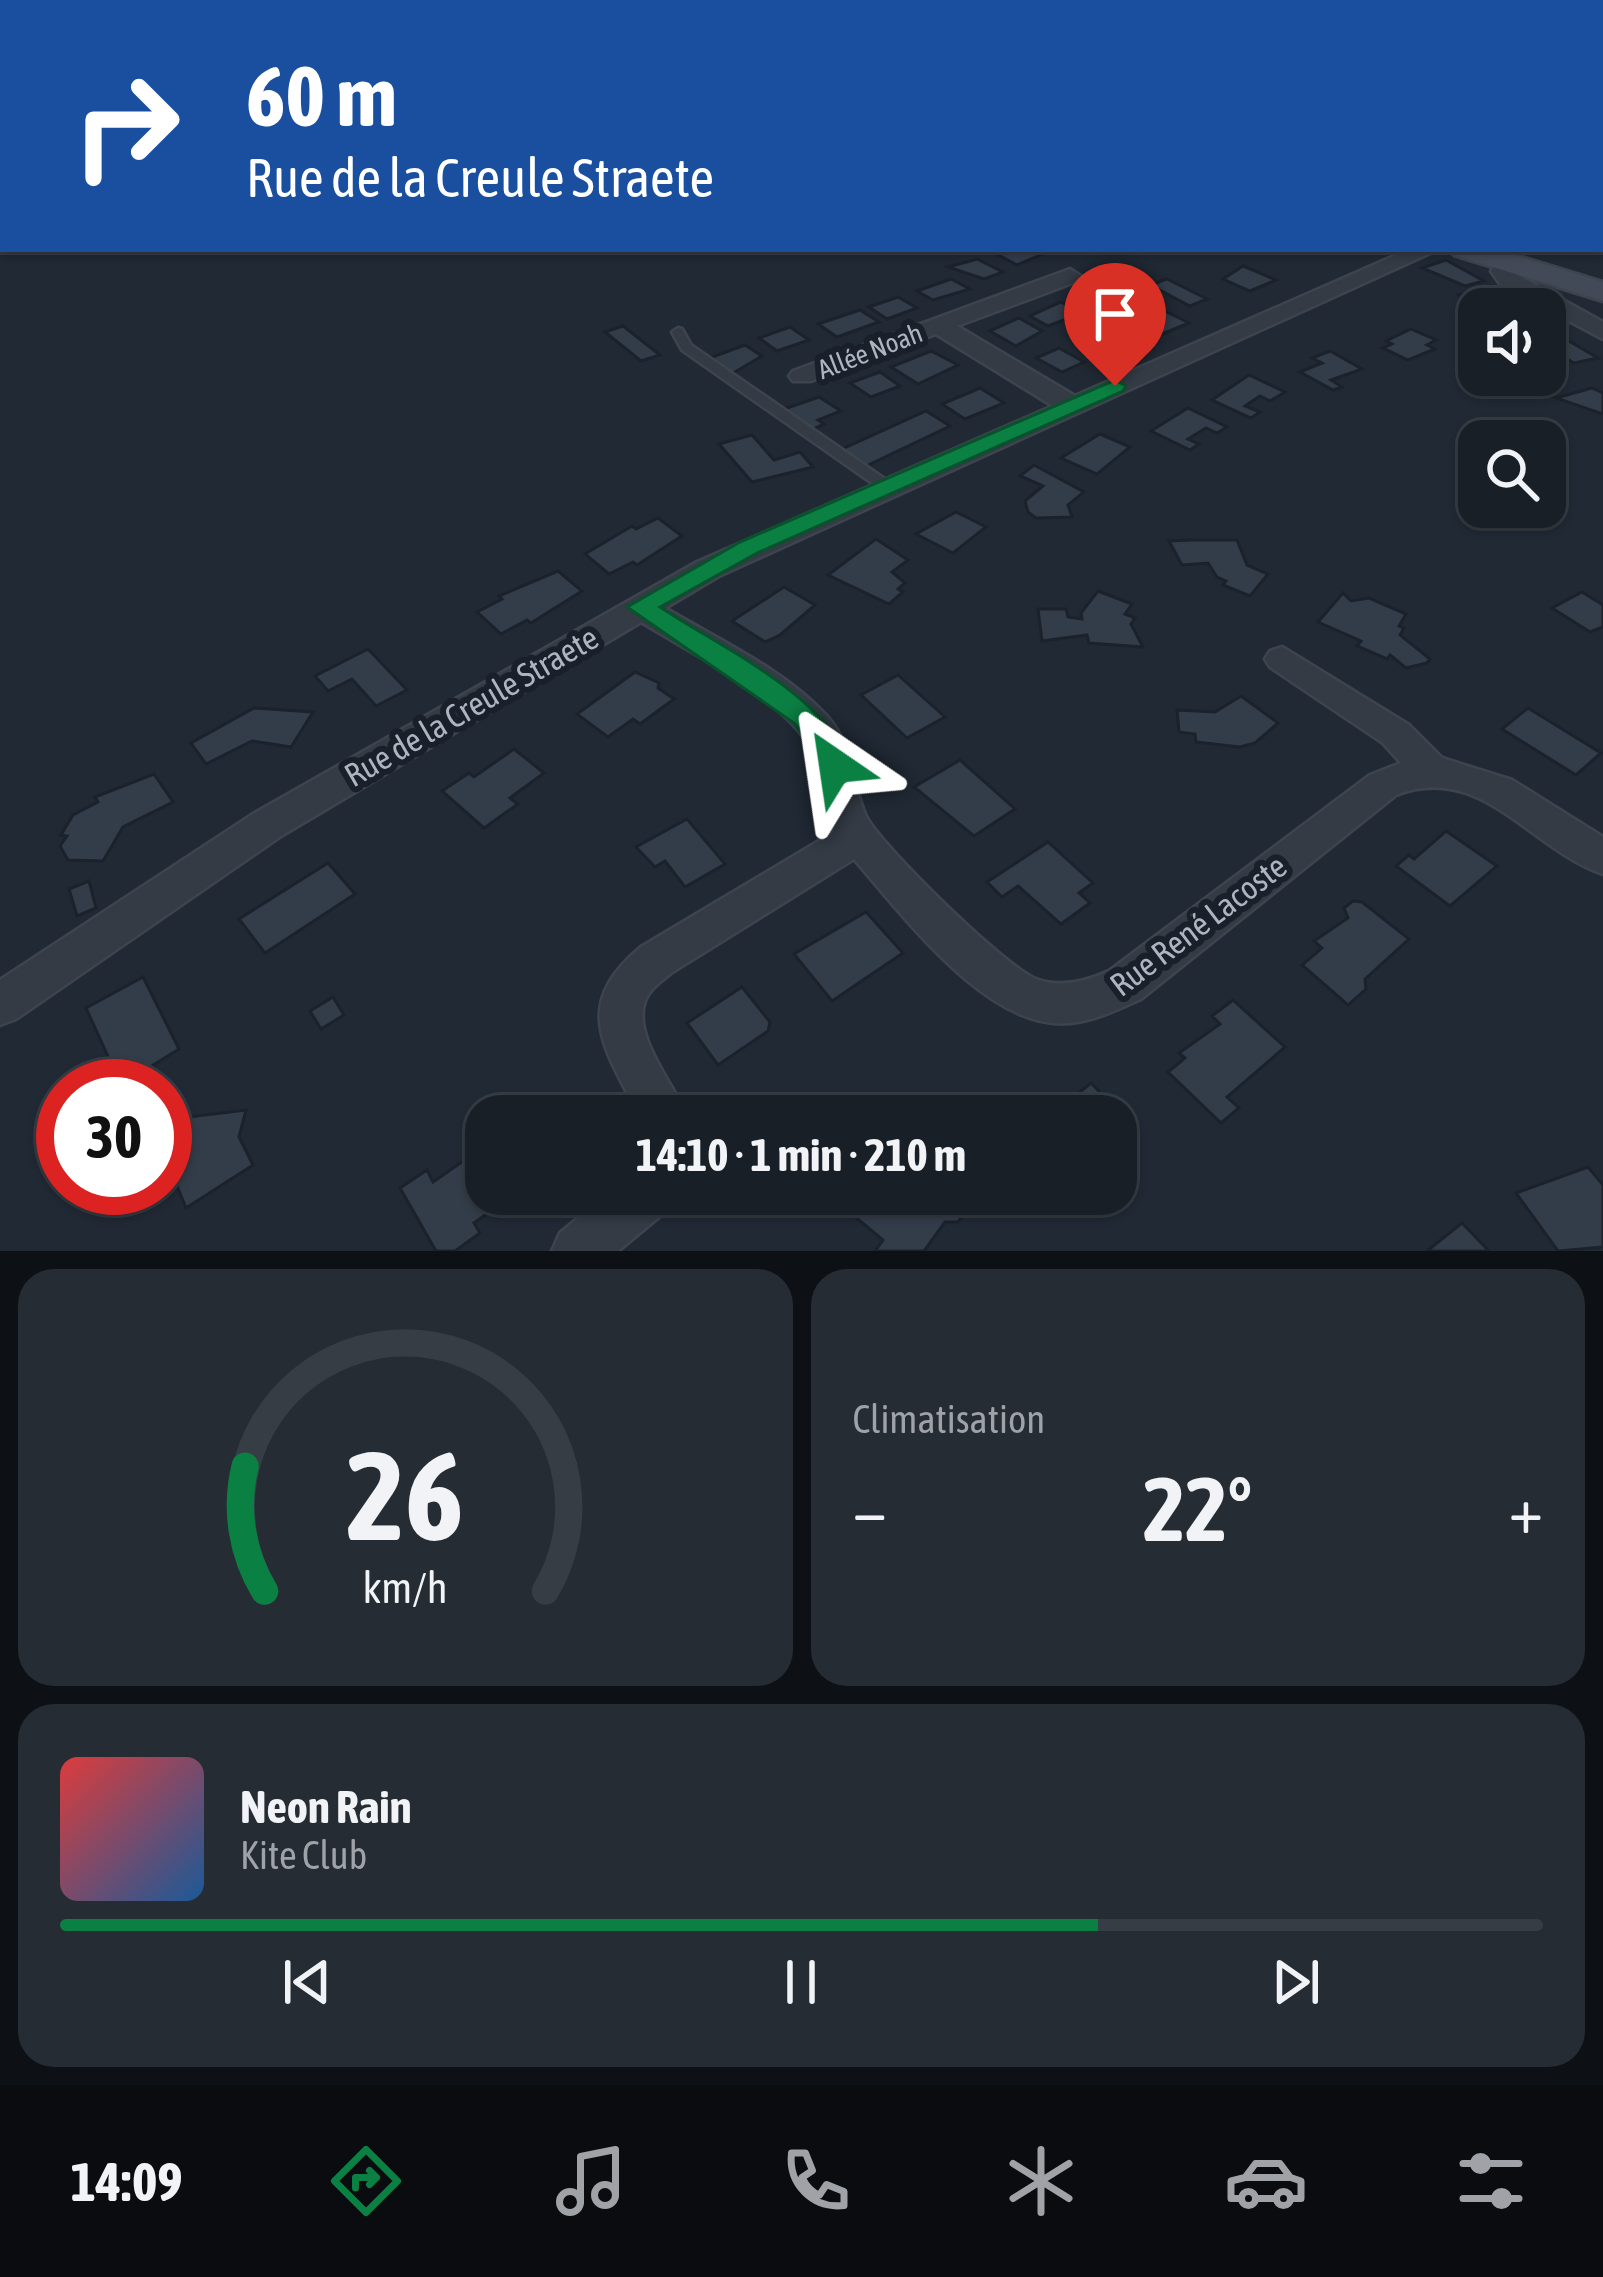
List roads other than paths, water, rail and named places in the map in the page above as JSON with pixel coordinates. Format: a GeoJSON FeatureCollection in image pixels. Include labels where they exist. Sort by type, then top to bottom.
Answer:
{"type":"FeatureCollection","features":[{"type":"Feature","properties":{"kind":"main road"},"geometry":{"type":"LineString","coordinates":[[1474,252],[1602,290]]}},
{"type":"Feature","properties":{"kind":"street","name":"Rue de la Creule Straete"},"geometry":{"type":"LineString","coordinates":[[0,1005],[267,825],[748,548],[1421,252]]}},
{"type":"Feature","properties":{"kind":"street"},"geometry":{"type":"LineString","coordinates":[[1508,262],[1502,272],[1508,279],[1603,332]]}},
{"type":"Feature","properties":{"kind":"street","name":"Allée Noah"},"geometry":{"type":"LineString","coordinates":[[802,376],[1070,276]]}},
{"type":"Feature","properties":{"kind":"street","name":"Allée Noah"},"geometry":{"type":"LineString","coordinates":[[938,325],[1071,405]]}},
{"type":"Feature","properties":{"kind":"street","name":"Rue René Lacoste"},"geometry":{"type":"LineString","coordinates":[[640,607],[812,724],[832,753],[843,811],[859,837],[1004,988],[1041,1003],[1078,1004],[1125,985],[1383,785],[1411,773],[1433,772]]}},
{"type":"Feature","properties":{"kind":"street"},"geometry":{"type":"LineString","coordinates":[[1282,658],[1396,734],[1433,772],[1472,778],[1493,788],[1603,858]]}},
{"type":"Feature","properties":{"kind":"street"},"geometry":{"type":"LineString","coordinates":[[651,1095],[624,1046],[621,1007],[632,980],[656,960],[859,837]]}},
{"type":"Feature","properties":{"kind":"street"},"geometry":{"type":"LineString","coordinates":[[578,1251],[622,1215]]}},
{"type":"Feature","properties":{"kind":"lane"},"geometry":{"type":"LineString","coordinates":[[678,332],[686,346],[887,488]]}}]}
